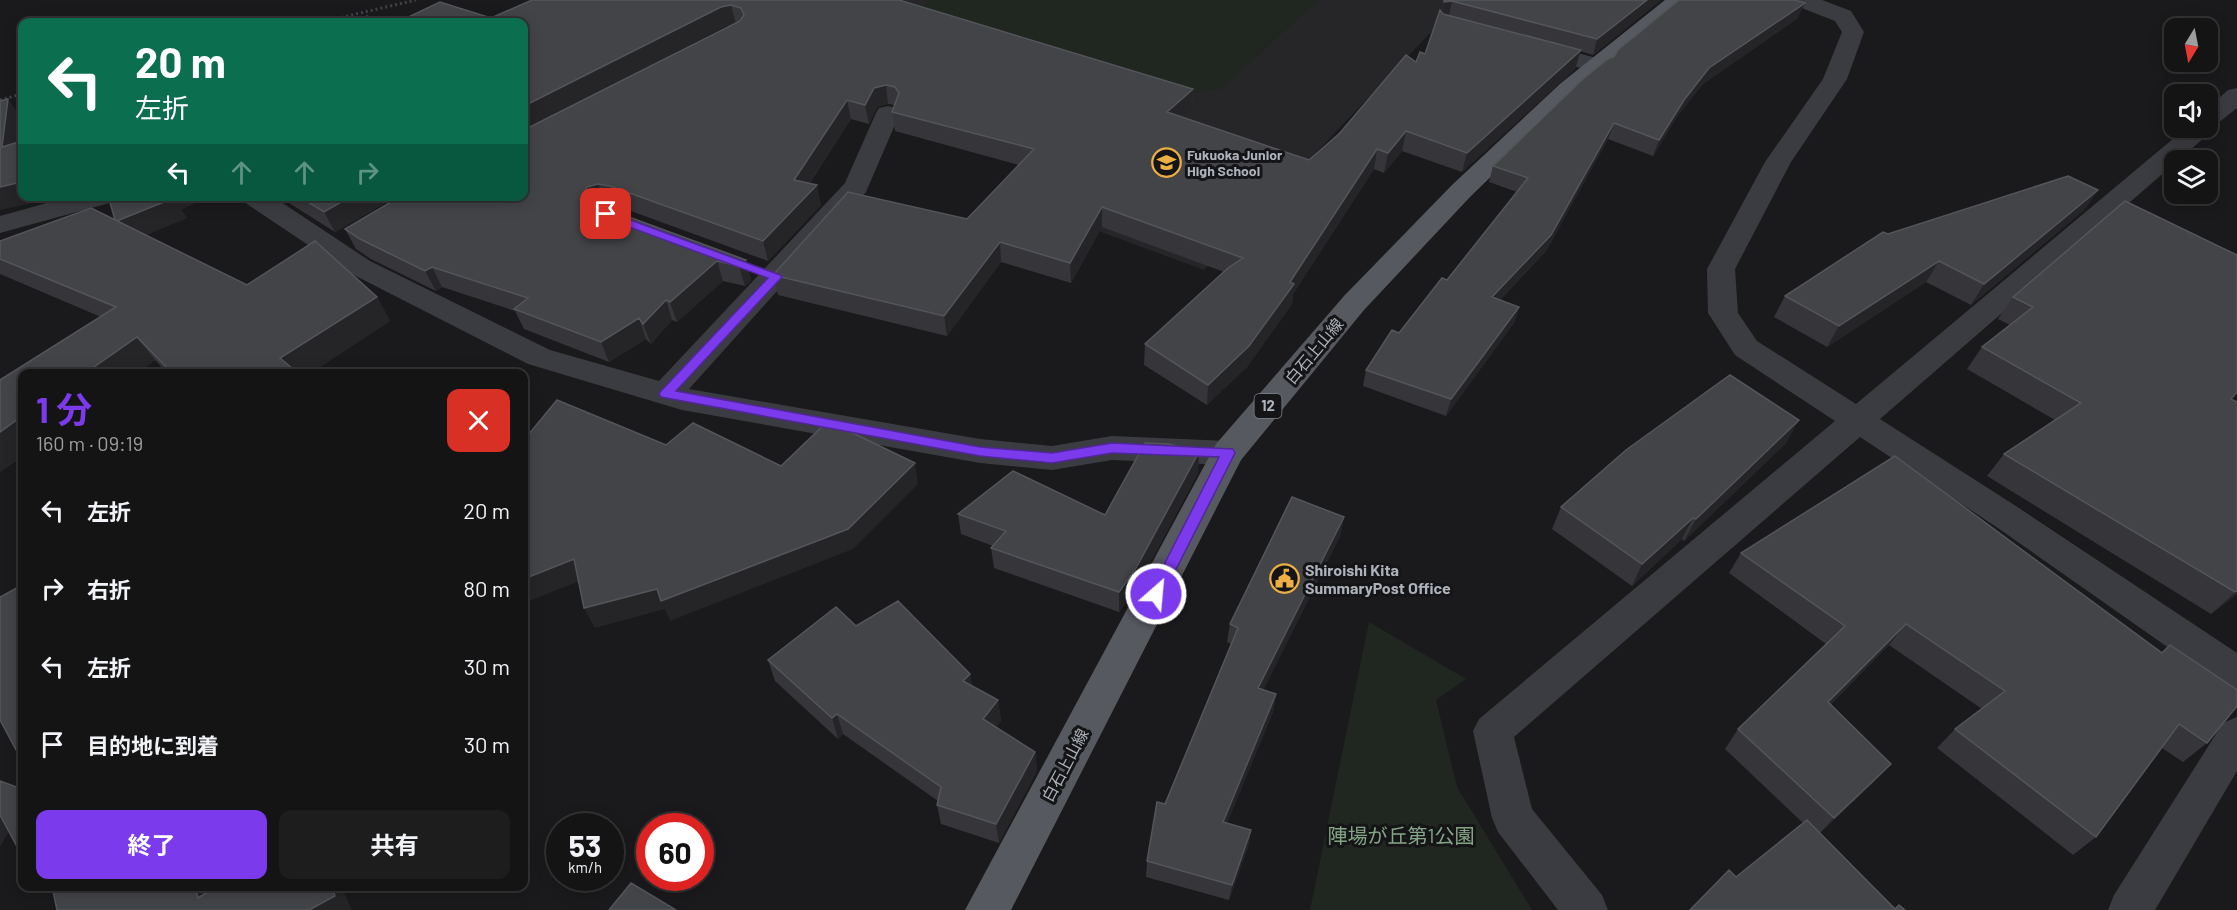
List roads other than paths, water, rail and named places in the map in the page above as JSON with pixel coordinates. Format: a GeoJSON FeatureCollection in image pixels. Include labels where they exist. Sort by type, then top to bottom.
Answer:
{"type":"FeatureCollection","features":[{"type":"Feature","properties":{"kind":"main road","name":"白石上山線"},"geometry":{"type":"LineString","coordinates":[[987,910],[1156,594],[1228,453],[1354,303],[1452,200],[1569,88],[1678,0]]}},
{"type":"Feature","properties":{"kind":"street"},"geometry":{"type":"LineString","coordinates":[[1802,0],[1843,16],[1853,32],[1835,79],[1778,162],[1721,269],[1723,313],[1746,348],[2007,517],[2237,674]]}},
{"type":"Feature","properties":{"kind":"street"},"geometry":{"type":"LineString","coordinates":[[1513,42],[1599,66]]}},
{"type":"Feature","properties":{"kind":"street"},"geometry":{"type":"LineString","coordinates":[[2218,112],[2237,95]]}},
{"type":"Feature","properties":{"kind":"street"},"geometry":{"type":"LineString","coordinates":[[666,394],[776,277],[857,186],[888,112]]}},
{"type":"Feature","properties":{"kind":"street"},"geometry":{"type":"LineString","coordinates":[[1586,910],[1514,818],[1493,731],[2189,138]]}},
{"type":"Feature","properties":{"kind":"street"},"geometry":{"type":"LineString","coordinates":[[0,225],[86,201]]}},
{"type":"Feature","properties":{"kind":"street"},"geometry":{"type":"LineString","coordinates":[[262,201],[341,243],[360,267],[539,357],[666,394],[980,452],[1052,458],[1112,448],[1228,453]]}},
{"type":"Feature","properties":{"kind":"street"},"geometry":{"type":"LineString","coordinates":[[744,265],[776,277]]}},
{"type":"Feature","properties":{"kind":"street"},"geometry":{"type":"LineString","coordinates":[[2130,910],[2237,735]]}},
{"type":"Feature","properties":{"kind":"place","name":"Fukuoka Junior High School"},"geometry":{"type":"Point","coordinates":[1166,163]}},
{"type":"Feature","properties":{"kind":"place","name":"Shiroishi Kita SummaryPost Office"},"geometry":{"type":"Point","coordinates":[1284,579]}},
{"type":"Feature","properties":{"kind":"park label","name":"陣場が丘第1公園"},"geometry":{"type":"Point","coordinates":[1401,836]}}]}
